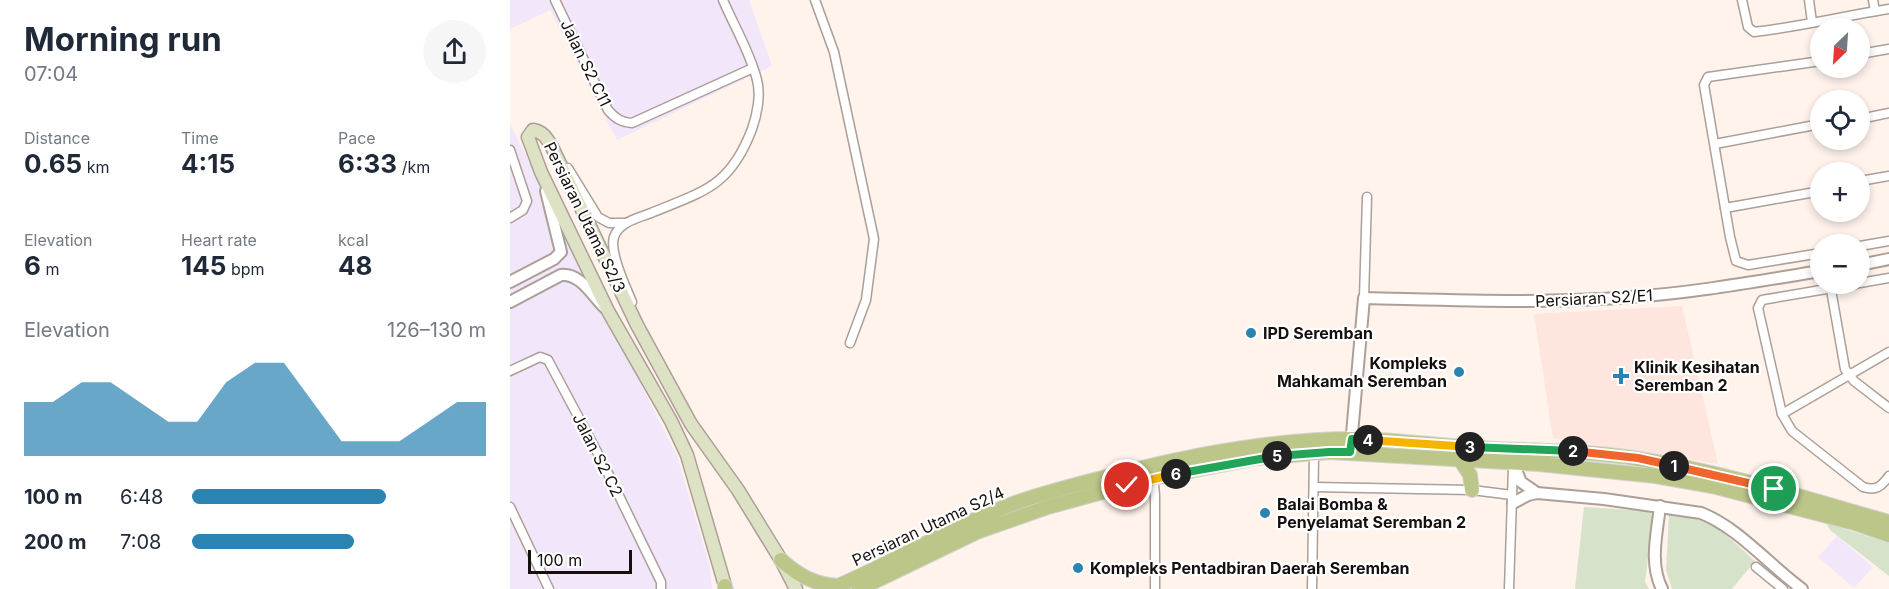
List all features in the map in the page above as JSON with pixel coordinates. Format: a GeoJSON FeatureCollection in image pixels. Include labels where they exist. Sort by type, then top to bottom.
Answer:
{"type":"FeatureCollection","features":[{"type":"Feature","properties":{"kind":"main road","name":"Persiaran Utama S2/3"},"geometry":{"type":"LineString","coordinates":[[726,588],[687,455],[671,421],[608,311],[541,172],[528,137],[533,130],[540,131],[552,147],[637,325],[691,424],[738,490],[796,589]]}},
{"type":"Feature","properties":{"kind":"main road","name":"Persiaran Utama S2/4"},"geometry":{"type":"LineString","coordinates":[[1257,452],[1314,453],[1351,446],[1461,461],[1513,463],[1655,476],[1712,486],[1854,523],[1889,535]]}},
{"type":"Feature","properties":{"kind":"main road","name":"Persiaran Utama S2/4"},"geometry":{"type":"LineString","coordinates":[[835,587],[965,524],[1016,503],[1061,489],[1257,452],[1351,446],[1566,450],[1638,458],[1774,489],[1889,522]]}},
{"type":"Feature","properties":{"kind":"main road"},"geometry":{"type":"LineString","coordinates":[[1497,449],[1510,457],[1513,463]]}},
{"type":"Feature","properties":{"kind":"main road"},"geometry":{"type":"LineString","coordinates":[[1461,461],[1470,475],[1472,490]]}},
{"type":"Feature","properties":{"kind":"main road","name":"Persiaran Utama S2/4"},"geometry":{"type":"LineString","coordinates":[[859,589],[987,529],[1153,472]]}},
{"type":"Feature","properties":{"kind":"main road"},"geometry":{"type":"LineString","coordinates":[[781,560],[808,580],[835,587]]}},
{"type":"Feature","properties":{"kind":"street","name":"Jalan S2 C11"},"geometry":{"type":"LineString","coordinates":[[555,0],[608,110],[615,119],[623,122],[633,123],[753,68]]}},
{"type":"Feature","properties":{"kind":"street"},"geometry":{"type":"LineString","coordinates":[[552,147],[562,159],[597,217],[609,223],[625,223],[702,192],[730,171],[739,159],[755,122],[758,83],[723,0]]}},
{"type":"Feature","properties":{"kind":"street"},"geometry":{"type":"LineString","coordinates":[[815,0],[834,52],[874,239],[866,300],[850,343]]}},
{"type":"Feature","properties":{"kind":"street"},"geometry":{"type":"LineString","coordinates":[[1742,0],[1748,27],[1754,32],[1810,22]]}},
{"type":"Feature","properties":{"kind":"street"},"geometry":{"type":"LineString","coordinates":[[1809,0],[1811,18]]}},
{"type":"Feature","properties":{"kind":"street"},"geometry":{"type":"LineString","coordinates":[[1873,0],[1875,11]]}},
{"type":"Feature","properties":{"kind":"street"},"geometry":{"type":"LineString","coordinates":[[1835,18],[1889,9]]}},
{"type":"Feature","properties":{"kind":"street"},"geometry":{"type":"LineString","coordinates":[[1870,52],[1889,49]]}},
{"type":"Feature","properties":{"kind":"street"},"geometry":{"type":"LineString","coordinates":[[1810,63],[1708,77],[1705,80],[1725,208],[1736,261],[1748,265],[1810,255]]}},
{"type":"Feature","properties":{"kind":"street"},"geometry":{"type":"LineString","coordinates":[[1870,116],[1889,113]]}},
{"type":"Feature","properties":{"kind":"street"},"geometry":{"type":"LineString","coordinates":[[1715,144],[1810,126]]}},
{"type":"Feature","properties":{"kind":"street"},"geometry":{"type":"LineString","coordinates":[[510,150],[527,201],[520,214],[510,218]]}},
{"type":"Feature","properties":{"kind":"street"},"geometry":{"type":"LineString","coordinates":[[510,282],[554,260],[561,252],[541,172]]}},
{"type":"Feature","properties":{"kind":"street"},"geometry":{"type":"LineString","coordinates":[[1870,179],[1889,176]]}},
{"type":"Feature","properties":{"kind":"street"},"geometry":{"type":"LineString","coordinates":[[1725,208],[1810,192]]}},
{"type":"Feature","properties":{"kind":"street"},"geometry":{"type":"LineString","coordinates":[[1351,446],[1364,298],[1367,197]]}},
{"type":"Feature","properties":{"kind":"street"},"geometry":{"type":"LineString","coordinates":[[625,223],[616,233],[614,249],[632,302],[637,325]]}},
{"type":"Feature","properties":{"kind":"street"},"geometry":{"type":"LineString","coordinates":[[1870,245],[1889,242]]}},
{"type":"Feature","properties":{"kind":"street"},"geometry":{"type":"LineString","coordinates":[[1870,263],[1889,259]]}},
{"type":"Feature","properties":{"kind":"street","name":"Persiaran S2/E1"},"geometry":{"type":"LineString","coordinates":[[1364,298],[1554,302],[1685,292],[1810,273]]}},
{"type":"Feature","properties":{"kind":"street"},"geometry":{"type":"LineString","coordinates":[[510,302],[561,275],[569,274],[576,277],[608,311]]}},
{"type":"Feature","properties":{"kind":"street"},"geometry":{"type":"LineString","coordinates":[[1870,281],[1889,278]]}},
{"type":"Feature","properties":{"kind":"street"},"geometry":{"type":"LineString","coordinates":[[1810,289],[1762,300],[1759,303],[1758,308],[1782,414],[1792,431],[1863,487],[1872,490],[1881,487],[1889,476]]}},
{"type":"Feature","properties":{"kind":"street"},"geometry":{"type":"LineString","coordinates":[[1832,294],[1843,363],[1850,376],[1889,408]]}},
{"type":"Feature","properties":{"kind":"street"},"geometry":{"type":"LineString","coordinates":[[1782,414],[1889,352]]}},
{"type":"Feature","properties":{"kind":"street","name":"Jalan S2 C2"},"geometry":{"type":"LineString","coordinates":[[510,371],[540,357],[548,360],[604,465],[661,582],[661,589]]}},
{"type":"Feature","properties":{"kind":"street"},"geometry":{"type":"LineString","coordinates":[[1312,589],[1314,453]]}},
{"type":"Feature","properties":{"kind":"street"},"geometry":{"type":"LineString","coordinates":[[1513,463],[1521,482],[1537,493]]}},
{"type":"Feature","properties":{"kind":"street"},"geometry":{"type":"LineString","coordinates":[[1509,589],[1513,463]]}},
{"type":"Feature","properties":{"kind":"street"},"geometry":{"type":"LineString","coordinates":[[1153,472],[1155,589]]}},
{"type":"Feature","properties":{"kind":"street"},"geometry":{"type":"LineString","coordinates":[[1314,487],[1472,490],[1512,499],[1537,493],[1692,511],[1713,518],[1795,587]]}},
{"type":"Feature","properties":{"kind":"street"},"geometry":{"type":"LineString","coordinates":[[1660,506],[1654,565],[1662,589]]}},
{"type":"Feature","properties":{"kind":"street"},"geometry":{"type":"LineString","coordinates":[[510,507],[549,589]]}},
{"type":"Feature","properties":{"kind":"street"},"geometry":{"type":"LineString","coordinates":[[1756,567],[1783,589]]}},
{"type":"Feature","properties":{"kind":"shaded area"},"geometry":{"type":"Polygon","coordinates":[[[510,0],[749,0],[772,66],[617,140],[550,10],[510,29],[510,0]]]}},
{"type":"Feature","properties":{"kind":"shaded area"},"geometry":{"type":"Polygon","coordinates":[[[510,124],[677,456],[710,567],[712,589],[510,589],[510,124]]]}},
{"type":"Feature","properties":{"kind":"shaded area","name":"Klinik Kesihatan Seremban 2"},"geometry":{"type":"Polygon","coordinates":[[[1682,306],[1718,464],[1553,438],[1534,314],[1682,306]]]}},
{"type":"Feature","properties":{"kind":"shaded area"},"geometry":{"type":"Polygon","coordinates":[[[1837,536],[1873,567],[1854,588],[1818,557],[1837,536]]]}},
{"type":"Feature","properties":{"kind":"green space"},"geometry":{"type":"Polygon","coordinates":[[[1584,507],[1647,511],[1652,514],[1645,582],[1649,589],[1575,589],[1584,507]]]}},
{"type":"Feature","properties":{"kind":"green space"},"geometry":{"type":"Polygon","coordinates":[[[1669,514],[1715,525],[1755,561],[1732,589],[1672,589],[1666,570],[1669,514]]]}},
{"type":"Feature","properties":{"kind":"green space"},"geometry":{"type":"Polygon","coordinates":[[[1826,523],[1889,543],[1889,576],[1830,530],[1826,523]]]}},
{"type":"Feature","properties":{"kind":"place","name":"IPD Seremban"},"geometry":{"type":"Point","coordinates":[1251,333]}},
{"type":"Feature","properties":{"kind":"place","name":"Kompleks Mahkamah Seremban"},"geometry":{"type":"Point","coordinates":[1459,372]}},
{"type":"Feature","properties":{"kind":"place","name":"Klinik Kesihatan Seremban 2"},"geometry":{"type":"Point","coordinates":[1621,376]}},
{"type":"Feature","properties":{"kind":"place","name":"Balai Bomba & Penyelamat Seremban 2"},"geometry":{"type":"Point","coordinates":[1265,513]}},
{"type":"Feature","properties":{"kind":"place","name":"Kompleks Pentadbiran Daerah Seremban"},"geometry":{"type":"Point","coordinates":[1078,568]}},
{"type":"Feature","properties":{"kind":"route"},"geometry":{"type":"LineString","coordinates":[[1127,485],[1258,458],[1350,452],[1352,439],[1497,449],[1566,450],[1638,458],[1774,489]]}}]}
